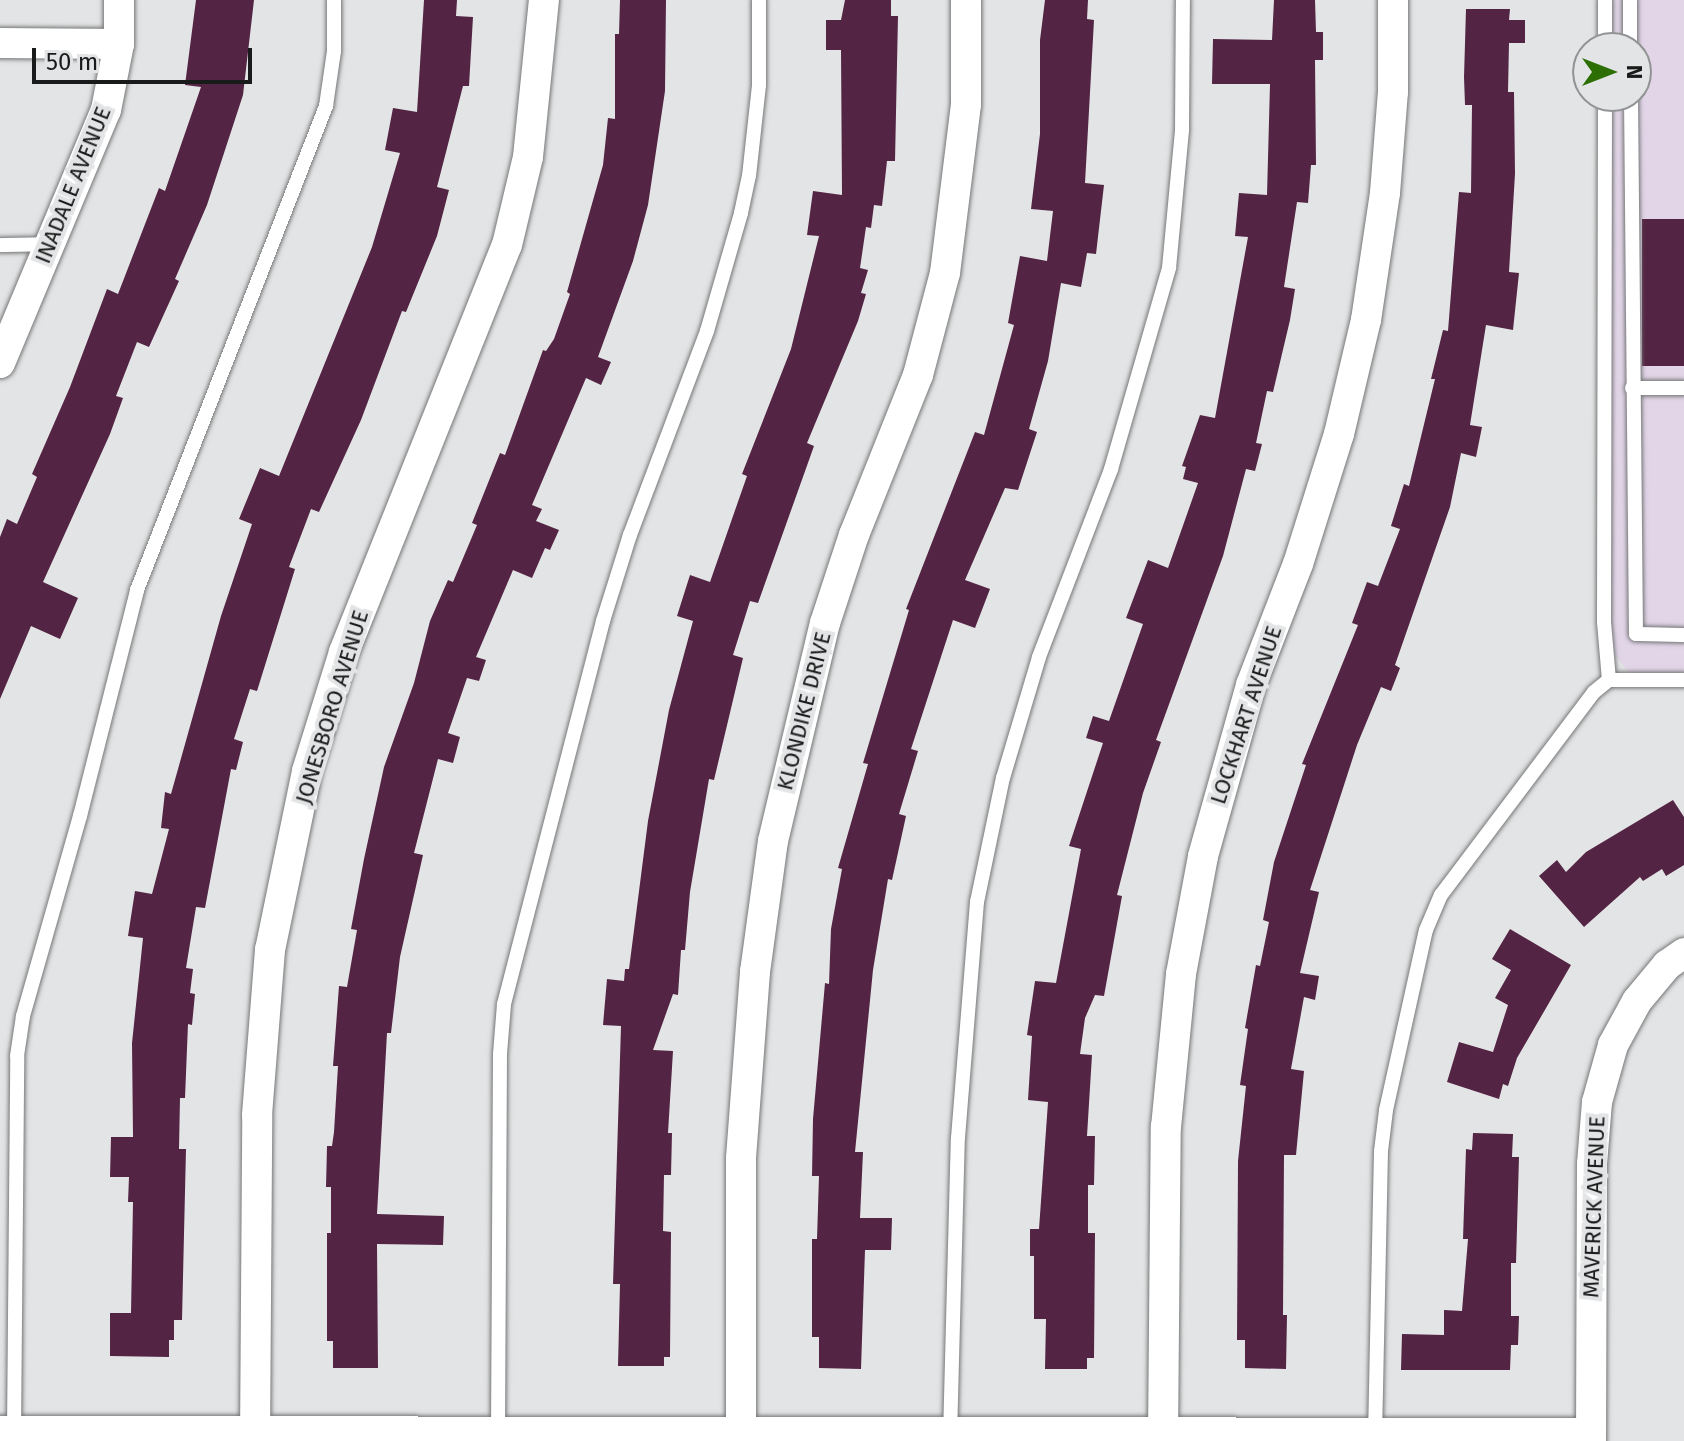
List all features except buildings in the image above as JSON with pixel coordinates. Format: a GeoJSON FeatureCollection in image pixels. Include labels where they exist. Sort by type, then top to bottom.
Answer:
{"type":"FeatureCollection","features":[{"type":"Feature","properties":{"kind":"street","name":"INADALE AVENUE"},"geometry":{"type":"LineString","coordinates":[[0,363],[106,110],[119,44],[119,0]]}},
{"type":"Feature","properties":{"kind":"street","name":"JONESBORO AVENUE"},"geometry":{"type":"LineString","coordinates":[[255,1436],[257,1115],[270,950],[307,771],[344,652],[507,245],[528,157],[544,0]]}},
{"type":"Feature","properties":{"kind":"street","name":"KLONDIKE DRIVE"},"geometry":{"type":"LineString","coordinates":[[742,1436],[741,1158],[755,972],[773,841],[825,623],[854,535],[918,375],[945,273],[966,104],[966,0]]}},
{"type":"Feature","properties":{"kind":"street","name":"LOCKHART AVENUE"},"geometry":{"type":"LineString","coordinates":[[1163,1437],[1166,1127],[1181,974],[1211,827],[1251,685],[1298,564],[1334,448],[1366,320],[1385,193],[1393,92],[1393,0]]}},
{"type":"Feature","properties":{"kind":"street"},"geometry":{"type":"LineString","coordinates":[[0,43],[119,44]]}},
{"type":"Feature","properties":{"kind":"street","name":"MAVERICK AVENUE"},"geometry":{"type":"LineString","coordinates":[[1591,1437],[1592,1164],[1597,1102],[1613,1045],[1637,1001],[1667,965],[1684,953]]}},
{"type":"Feature","properties":{"kind":"street"},"geometry":{"type":"LineString","coordinates":[[9,1434],[1591,1437]]}},
{"type":"Feature","properties":{"kind":"lane"},"geometry":{"type":"LineString","coordinates":[[9,1434],[17,1056],[23,1016],[137,590],[326,106],[334,51],[334,0]]}},
{"type":"Feature","properties":{"kind":"lane"},"geometry":{"type":"LineString","coordinates":[[498,1436],[500,1054],[504,1004],[603,621],[630,535],[707,331],[741,213],[749,176],[759,85],[759,0]]}},
{"type":"Feature","properties":{"kind":"lane"},"geometry":{"type":"LineString","coordinates":[[950,1436],[958,1138],[977,902],[1003,778],[1034,672],[1111,469],[1169,268],[1182,130],[1183,0]]}},
{"type":"Feature","properties":{"kind":"lane"},"geometry":{"type":"LineString","coordinates":[[1605,0],[1605,32]]}},
{"type":"Feature","properties":{"kind":"lane"},"geometry":{"type":"LineString","coordinates":[[1630,0],[1630,32]]}},
{"type":"Feature","properties":{"kind":"lane"},"geometry":{"type":"LineString","coordinates":[[1605,112],[1604,622],[1609,680]]}},
{"type":"Feature","properties":{"kind":"lane"},"geometry":{"type":"LineString","coordinates":[[1631,112],[1636,634],[1684,635]]}},
{"type":"Feature","properties":{"kind":"lane"},"geometry":{"type":"LineString","coordinates":[[0,245],[50,244]]}},
{"type":"Feature","properties":{"kind":"lane"},"geometry":{"type":"LineString","coordinates":[[1632,388],[1684,388]]}},
{"type":"Feature","properties":{"kind":"lane"},"geometry":{"type":"LineString","coordinates":[[1375,1437],[1381,1151],[1386,1110],[1426,930],[1441,895],[1576,712],[1609,680],[1684,680]]}},
{"type":"Feature","properties":{"kind":"shaded area"},"geometry":{"type":"Polygon","coordinates":[[[1611,0],[1684,0],[1684,679],[1633,679],[1610,647],[1611,112],[1652,112],[1652,32],[1611,32],[1611,0]]]}}]}
